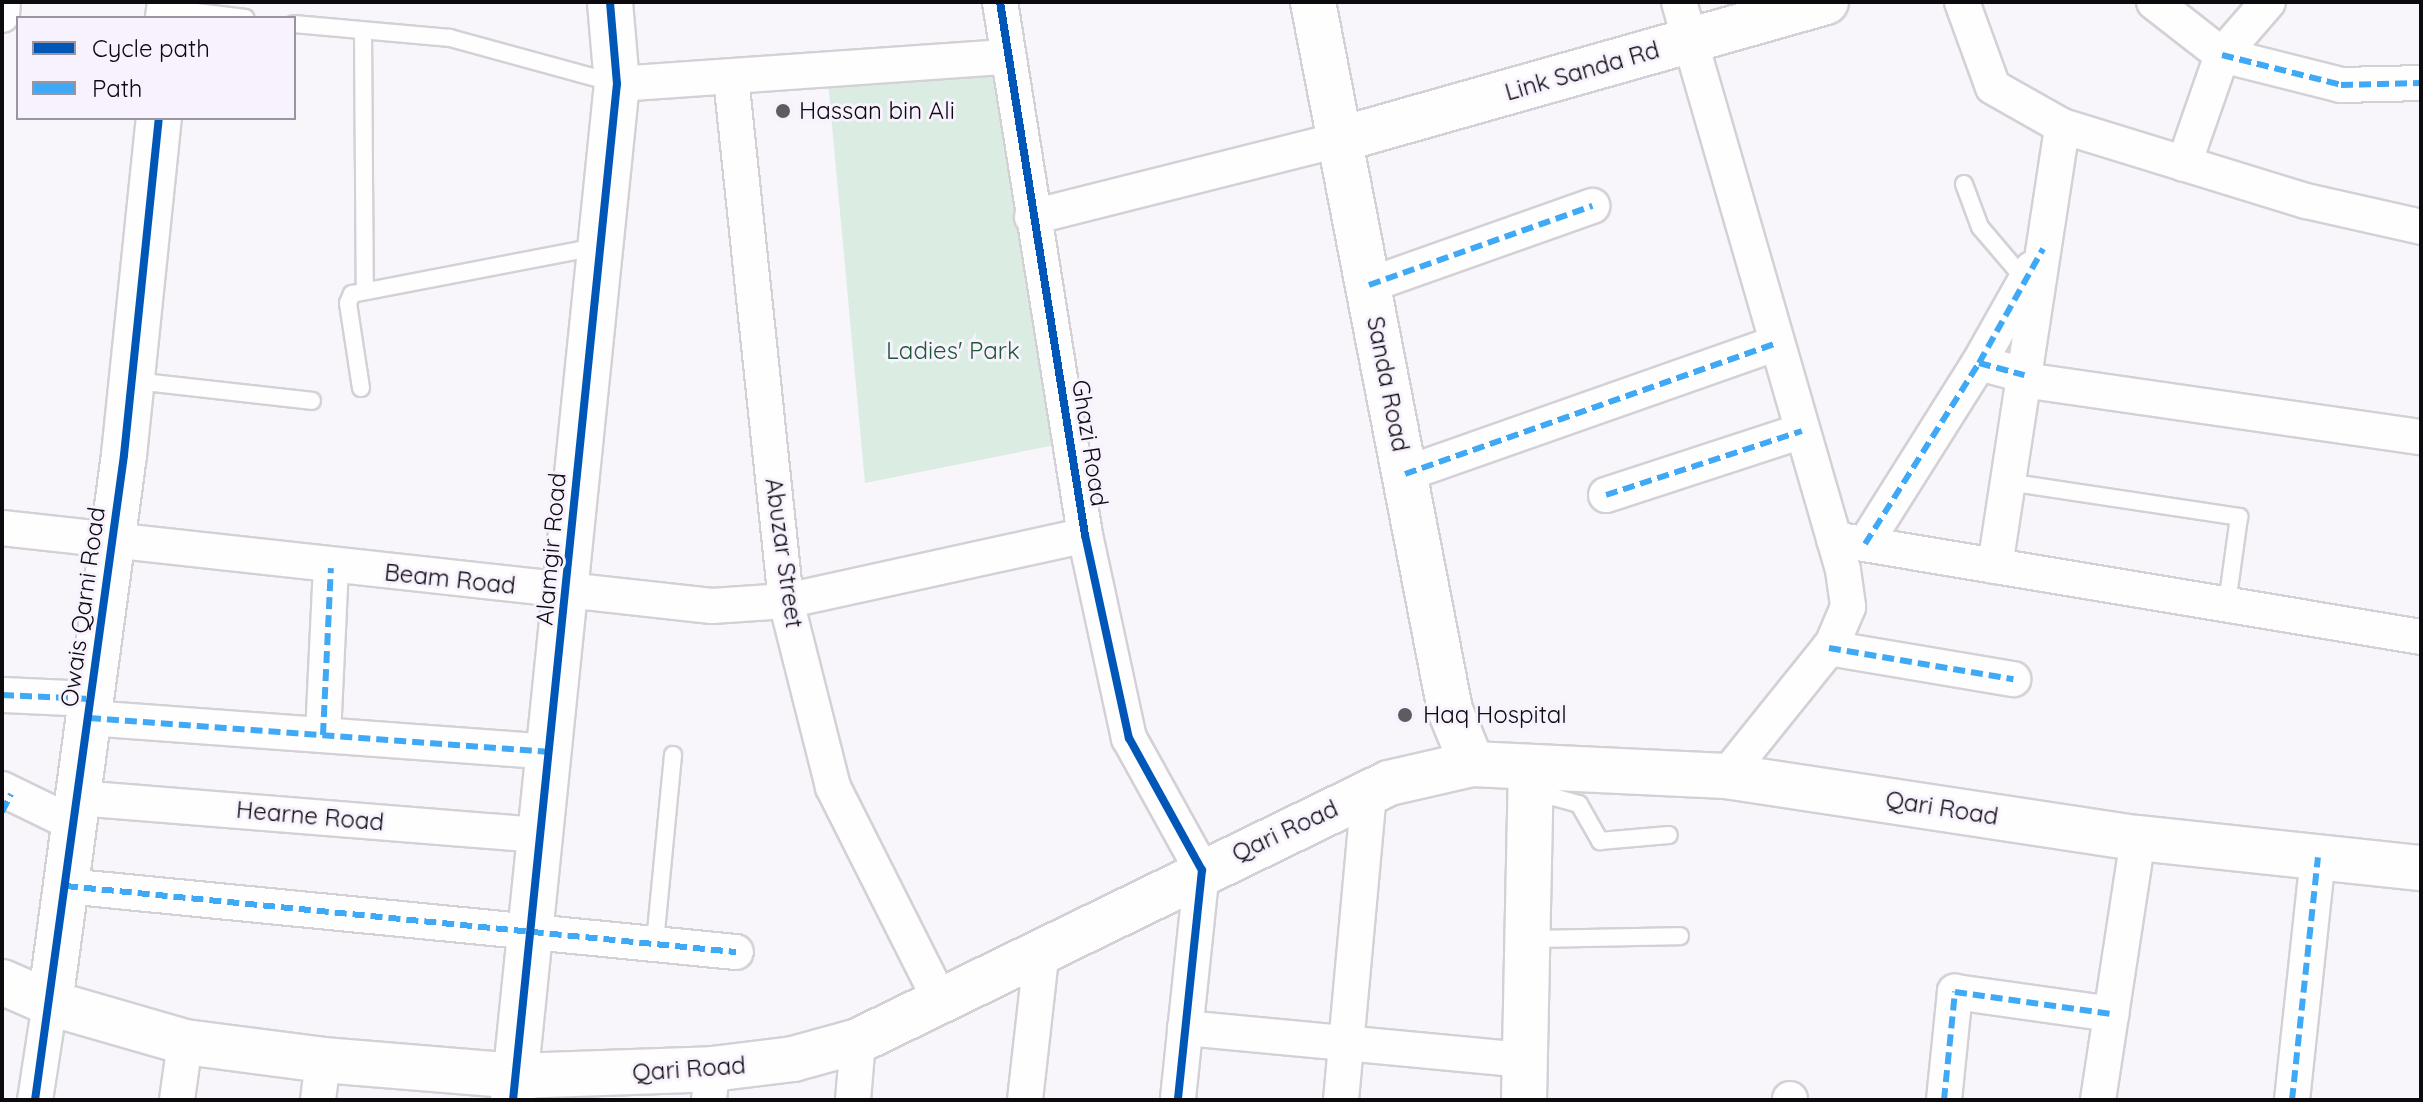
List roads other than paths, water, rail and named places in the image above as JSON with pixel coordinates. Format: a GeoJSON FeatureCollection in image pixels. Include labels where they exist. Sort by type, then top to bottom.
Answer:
{"type":"FeatureCollection","features":[{"type":"Feature","properties":{"kind":"main road","name":"Alamgir Road"},"geometry":{"type":"LineString","coordinates":[[515,1088],[617,84],[610,2]]}},
{"type":"Feature","properties":{"kind":"main road","name":"Sanda Road"},"geometry":{"type":"LineString","coordinates":[[1313,2],[1450,710],[1472,764]]}},
{"type":"Feature","properties":{"kind":"main road","name":"Link Sanda Rd"},"geometry":{"type":"LineString","coordinates":[[1338,140],[1684,21],[1826,2]]}},
{"type":"Feature","properties":{"kind":"main road","name":"Owais Qarni Road"},"geometry":{"type":"LineString","coordinates":[[50,1003],[134,380],[159,120]]}},
{"type":"Feature","properties":{"kind":"main road","name":"Qari Road"},"geometry":{"type":"LineString","coordinates":[[2,982],[50,1003],[320,1080],[515,1088],[711,1085],[858,1041],[1202,870],[1369,792],[1472,764],[1531,779],[1726,776],[2138,838],[2421,868]]}},
{"type":"Feature","properties":{"kind":"main road"},"geometry":{"type":"LineString","coordinates":[[1524,1080],[1531,779]]}},
{"type":"Feature","properties":{"kind":"street"},"geometry":{"type":"LineString","coordinates":[[2,15],[3,2]]}},
{"type":"Feature","properties":{"kind":"street","name":"Ghazi Road"},"geometry":{"type":"LineString","coordinates":[[1000,2],[1006,57],[1085,535],[1129,738],[1202,870]]}},
{"type":"Feature","properties":{"kind":"street"},"geometry":{"type":"LineString","coordinates":[[1962,2],[1993,87],[2062,126],[2306,201],[2421,227]]}},
{"type":"Feature","properties":{"kind":"street"},"geometry":{"type":"LineString","coordinates":[[2154,2],[2222,55],[2341,85],[2421,83]]}},
{"type":"Feature","properties":{"kind":"street"},"geometry":{"type":"LineString","coordinates":[[2184,164],[2222,55],[2268,2]]}},
{"type":"Feature","properties":{"kind":"street"},"geometry":{"type":"LineString","coordinates":[[1684,21],[1802,431],[1849,541],[1848,607],[1829,648],[1726,776]]}},
{"type":"Feature","properties":{"kind":"street"},"geometry":{"type":"LineString","coordinates":[[617,84],[1006,57]]}},
{"type":"Feature","properties":{"kind":"street","name":"Abuzar Street"},"geometry":{"type":"LineString","coordinates":[[731,78],[786,601],[833,787],[940,1000]]}},
{"type":"Feature","properties":{"kind":"street"},"geometry":{"type":"LineString","coordinates":[[1995,566],[2062,126]]}},
{"type":"Feature","properties":{"kind":"street"},"geometry":{"type":"LineString","coordinates":[[1032,217],[1338,140]]}},
{"type":"Feature","properties":{"kind":"street"},"geometry":{"type":"LineString","coordinates":[[1369,285],[1592,206]]}},
{"type":"Feature","properties":{"kind":"street"},"geometry":{"type":"LineString","coordinates":[[1849,541],[1979,363],[2043,249]]}},
{"type":"Feature","properties":{"kind":"street"},"geometry":{"type":"LineString","coordinates":[[1405,474],[1777,343]]}},
{"type":"Feature","properties":{"kind":"street"},"geometry":{"type":"LineString","coordinates":[[1979,363],[2024,377],[2421,437]]}},
{"type":"Feature","properties":{"kind":"street"},"geometry":{"type":"LineString","coordinates":[[1606,495],[1802,431]]}},
{"type":"Feature","properties":{"kind":"street","name":"Beam Road"},"geometry":{"type":"LineString","coordinates":[[2,528],[666,604],[786,601],[1085,535]]}},
{"type":"Feature","properties":{"kind":"street"},"geometry":{"type":"LineString","coordinates":[[1849,541],[2421,637]]}},
{"type":"Feature","properties":{"kind":"street"},"geometry":{"type":"LineString","coordinates":[[323,735],[331,568]]}},
{"type":"Feature","properties":{"kind":"street"},"geometry":{"type":"LineString","coordinates":[[1829,648],[2013,679]]}},
{"type":"Feature","properties":{"kind":"street"},"geometry":{"type":"LineString","coordinates":[[2,695],[323,735],[551,752]]}},
{"type":"Feature","properties":{"kind":"street"},"geometry":{"type":"LineString","coordinates":[[1341,1100],[1369,792]]}},
{"type":"Feature","properties":{"kind":"street"},"geometry":{"type":"LineString","coordinates":[[5,798],[76,811]]}},
{"type":"Feature","properties":{"kind":"street","name":"Hearne Road"},"geometry":{"type":"LineString","coordinates":[[76,811],[542,835]]}},
{"type":"Feature","properties":{"kind":"street"},"geometry":{"type":"LineString","coordinates":[[2098,1100],[2138,838]]}},
{"type":"Feature","properties":{"kind":"street"},"geometry":{"type":"LineString","coordinates":[[2292,1100],[2318,857]]}},
{"type":"Feature","properties":{"kind":"street"},"geometry":{"type":"LineString","coordinates":[[1178,1100],[1202,870]]}},
{"type":"Feature","properties":{"kind":"street"},"geometry":{"type":"LineString","coordinates":[[66,886],[736,952]]}},
{"type":"Feature","properties":{"kind":"street"},"geometry":{"type":"LineString","coordinates":[[1025,1100],[1042,949]]}},
{"type":"Feature","properties":{"kind":"street"},"geometry":{"type":"LineString","coordinates":[[1944,1100],[1955,992],[2111,1014]]}},
{"type":"Feature","properties":{"kind":"street","name":"Owais Qarni Road"},"geometry":{"type":"LineString","coordinates":[[35,1100],[50,1003]]}},
{"type":"Feature","properties":{"kind":"street"},"geometry":{"type":"LineString","coordinates":[[1185,1028],[1347,1043],[1524,1080]]}},
{"type":"Feature","properties":{"kind":"street"},"geometry":{"type":"LineString","coordinates":[[853,1100],[858,1041]]}},
{"type":"Feature","properties":{"kind":"street"},"geometry":{"type":"LineString","coordinates":[[177,1100],[185,1042]]}},
{"type":"Feature","properties":{"kind":"lane"},"geometry":{"type":"LineString","coordinates":[[169,10],[226,16]]}},
{"type":"Feature","properties":{"kind":"lane"},"geometry":{"type":"LineString","coordinates":[[296,24],[450,38],[617,84]]}},
{"type":"Feature","properties":{"kind":"lane"},"geometry":{"type":"LineString","coordinates":[[363,32],[365,289]]}},
{"type":"Feature","properties":{"kind":"lane"},"geometry":{"type":"LineString","coordinates":[[1964,184],[1980,227],[2026,281]]}},
{"type":"Feature","properties":{"kind":"lane"},"geometry":{"type":"LineString","coordinates":[[361,388],[348,303],[352,294],[365,289],[601,246]]}},
{"type":"Feature","properties":{"kind":"lane"},"geometry":{"type":"LineString","coordinates":[[134,380],[312,401]]}},
{"type":"Feature","properties":{"kind":"lane"},"geometry":{"type":"LineString","coordinates":[[2008,482],[2239,517],[2227,604]]}},
{"type":"Feature","properties":{"kind":"lane"},"geometry":{"type":"LineString","coordinates":[[655,942],[673,755]]}},
{"type":"Feature","properties":{"kind":"lane"},"geometry":{"type":"LineString","coordinates":[[1531,779],[1579,804],[1600,841],[1669,835]]}},
{"type":"Feature","properties":{"kind":"lane"},"geometry":{"type":"LineString","coordinates":[[1527,939],[1680,936]]}},
{"type":"Feature","properties":{"kind":"place","name":"Hassan bin Ali"},"geometry":{"type":"Point","coordinates":[783,111]}},
{"type":"Feature","properties":{"kind":"place","name":"Haq Hospital"},"geometry":{"type":"Point","coordinates":[1405,715]}},
{"type":"Feature","properties":{"kind":"park label","name":"Ladies' Park"},"geometry":{"type":"Point","coordinates":[953,351]}}]}
